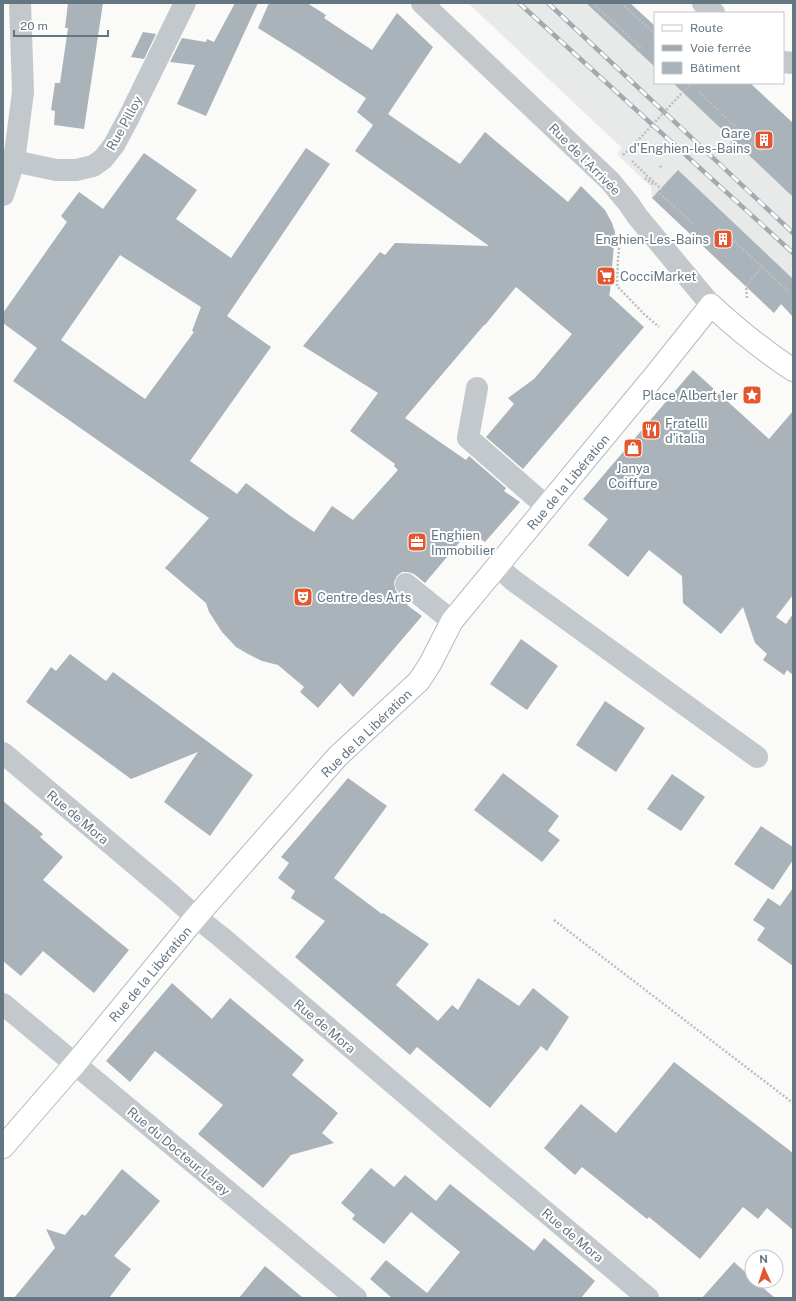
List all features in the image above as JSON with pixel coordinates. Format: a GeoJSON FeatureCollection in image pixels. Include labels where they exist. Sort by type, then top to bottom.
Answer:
{"type":"FeatureCollection","features":[{"type":"Feature","properties":{"kind":"main road","name":"Rue de l'Arrivée"},"geometry":{"type":"LineString","coordinates":[[711,305],[732,325],[793,370]]}},
{"type":"Feature","properties":{"kind":"main road","name":"Rue de la Libération"},"geometry":{"type":"LineString","coordinates":[[3,1147],[75,1064],[196,917],[338,756],[419,681],[430,664],[452,621],[547,507],[711,305]]}},
{"type":"Feature","properties":{"kind":"street"},"geometry":{"type":"LineString","coordinates":[[3,195],[14,160],[23,92],[20,3]]}},
{"type":"Feature","properties":{"kind":"street","name":"Rue Pilloy"},"geometry":{"type":"LineString","coordinates":[[14,160],[56,170],[76,170],[93,166],[103,159],[114,145],[129,117],[185,3]]}},
{"type":"Feature","properties":{"kind":"street","name":"Rue de l'Arrivée"},"geometry":{"type":"LineString","coordinates":[[422,3],[610,181],[711,305]]}},
{"type":"Feature","properties":{"kind":"street"},"geometry":{"type":"LineString","coordinates":[[703,3],[713,12]]}},
{"type":"Feature","properties":{"kind":"street"},"geometry":{"type":"LineString","coordinates":[[477,388],[468,438],[547,507]]}},
{"type":"Feature","properties":{"kind":"street"},"geometry":{"type":"LineString","coordinates":[[497,566],[514,581],[757,757]]}},
{"type":"Feature","properties":{"kind":"street"},"geometry":{"type":"LineString","coordinates":[[406,584],[452,621]]}},
{"type":"Feature","properties":{"kind":"street","name":"Rue de Mora"},"geometry":{"type":"LineString","coordinates":[[3,753],[648,1298]]}},
{"type":"Feature","properties":{"kind":"street","name":"Rue du Docteur Leray"},"geometry":{"type":"LineString","coordinates":[[3,1004],[356,1298]]}},
{"type":"Feature","properties":{"kind":"path"},"geometry":{"type":"LineString","coordinates":[[593,3],[640,47],[637,51]]}},
{"type":"Feature","properties":{"kind":"path"},"geometry":{"type":"LineString","coordinates":[[621,3],[654,33]]}},
{"type":"Feature","properties":{"kind":"path"},"geometry":{"type":"LineString","coordinates":[[631,148],[688,84]]}},
{"type":"Feature","properties":{"kind":"path"},"geometry":{"type":"LineString","coordinates":[[698,92],[762,151]]}},
{"type":"Feature","properties":{"kind":"path"},"geometry":{"type":"LineString","coordinates":[[731,142],[739,150]]}},
{"type":"Feature","properties":{"kind":"path"},"geometry":{"type":"LineString","coordinates":[[628,157],[662,190]]}},
{"type":"Feature","properties":{"kind":"path"},"geometry":{"type":"LineString","coordinates":[[660,166],[663,169]]}},
{"type":"Feature","properties":{"kind":"path"},"geometry":{"type":"LineString","coordinates":[[659,193],[694,225]]}},
{"type":"Feature","properties":{"kind":"path"},"geometry":{"type":"LineString","coordinates":[[720,227],[789,292]]}},
{"type":"Feature","properties":{"kind":"path"},"geometry":{"type":"LineString","coordinates":[[620,238],[617,286],[660,328]]}},
{"type":"Feature","properties":{"kind":"path"},"geometry":{"type":"LineString","coordinates":[[747,302],[746,286],[762,267]]}},
{"type":"Feature","properties":{"kind":"path"},"geometry":{"type":"LineString","coordinates":[[554,920],[793,1103]]}},
{"type":"Feature","properties":{"kind":"shaded area"},"geometry":{"type":"Polygon","coordinates":[[[468,3],[586,3],[654,66],[654,84],[748,84],[752,88],[754,87],[793,123],[793,308],[785,300],[774,313],[652,198],[651,187],[617,154],[622,148],[468,3]]]}},
{"type":"Feature","properties":{"kind":"building"},"geometry":{"type":"Polygon","coordinates":[[[68,3],[103,3],[84,129],[54,125],[55,111],[51,110],[55,83],[60,83],[68,28],[65,28],[68,3]]]}},
{"type":"Feature","properties":{"kind":"building"},"geometry":{"type":"Polygon","coordinates":[[[235,3],[258,3],[206,116],[177,104],[195,65],[170,62],[182,38],[206,42],[207,39],[214,42],[235,3]]]}},
{"type":"Feature","properties":{"kind":"building"},"geometry":{"type":"Polygon","coordinates":[[[269,3],[307,3],[326,15],[324,18],[372,50],[397,13],[433,47],[388,114],[460,164],[485,132],[568,202],[581,186],[605,210],[615,232],[609,295],[644,327],[523,469],[486,437],[514,404],[508,398],[534,379],[572,334],[516,287],[405,418],[466,460],[469,456],[506,488],[504,491],[520,502],[485,542],[469,531],[425,583],[414,574],[408,572],[402,572],[397,576],[394,582],[395,589],[398,594],[409,602],[407,605],[422,616],[353,697],[340,683],[318,708],[300,692],[304,687],[278,665],[262,661],[236,647],[222,632],[209,612],[206,603],[165,568],[209,518],[13,381],[37,348],[3,323],[3,313],[67,222],[61,216],[79,192],[103,209],[144,153],[197,190],[176,219],[231,258],[306,148],[330,164],[227,316],[271,347],[190,461],[237,494],[246,483],[314,532],[332,506],[353,520],[398,470],[394,466],[395,464],[350,431],[378,393],[303,346],[380,252],[385,255],[395,243],[489,246],[355,151],[373,125],[357,112],[366,98],[258,28],[269,3]],[[120,255],[61,340],[145,399],[194,332],[192,331],[201,307],[120,255]]]}},
{"type":"Feature","properties":{"kind":"building"},"geometry":{"type":"Polygon","coordinates":[[[586,3],[630,3],[654,25],[654,66],[586,3]]]}},
{"type":"Feature","properties":{"kind":"building"},"geometry":{"type":"Polygon","coordinates":[[[143,32],[156,34],[144,59],[131,57],[143,32]]]}},
{"type":"Feature","properties":{"kind":"building","name":"Gare d'Enghien-les-Bains"},"geometry":{"type":"Polygon","coordinates":[[[674,84],[751,84],[793,123],[793,197],[674,84]]]}},
{"type":"Feature","properties":{"kind":"building","name":"Enghien-Les-Bains"},"geometry":{"type":"Polygon","coordinates":[[[678,170],[793,279],[793,317],[781,304],[774,313],[652,198],[678,170]]]}},
{"type":"Feature","properties":{"kind":"building"},"geometry":{"type":"Polygon","coordinates":[[[693,370],[769,439],[793,411],[793,595],[776,617],[786,624],[793,614],[793,675],[787,670],[784,675],[763,660],[767,654],[755,643],[743,607],[721,634],[683,603],[682,576],[649,550],[628,577],[588,545],[608,519],[583,499],[693,370]]]}},
{"type":"Feature","properties":{"kind":"building"},"geometry":{"type":"Polygon","coordinates":[[[521,639],[558,666],[527,710],[490,684],[521,639]]]}},
{"type":"Feature","properties":{"kind":"building"},"geometry":{"type":"Polygon","coordinates":[[[70,654],[106,681],[113,672],[253,775],[210,836],[164,802],[198,752],[131,779],[26,702],[51,667],[56,671],[70,654]]]}},
{"type":"Feature","properties":{"kind":"building"},"geometry":{"type":"Polygon","coordinates":[[[605,701],[645,728],[616,772],[576,745],[605,701]]]}},
{"type":"Feature","properties":{"kind":"building"},"geometry":{"type":"Polygon","coordinates":[[[503,773],[559,816],[548,831],[560,840],[542,862],[474,810],[503,773]]]}},
{"type":"Feature","properties":{"kind":"building"},"geometry":{"type":"Polygon","coordinates":[[[672,774],[705,797],[681,831],[647,809],[672,774]]]}},
{"type":"Feature","properties":{"kind":"building"},"geometry":{"type":"Polygon","coordinates":[[[348,778],[387,806],[334,878],[382,914],[383,913],[429,944],[396,985],[438,1021],[452,1005],[458,1010],[478,978],[519,1006],[533,988],[569,1017],[547,1051],[541,1046],[490,1108],[417,1047],[410,1055],[295,957],[325,921],[291,898],[295,891],[278,878],[289,863],[281,857],[348,778]]]}},
{"type":"Feature","properties":{"kind":"building"},"geometry":{"type":"Polygon","coordinates":[[[3,801],[43,834],[40,837],[63,857],[43,880],[129,950],[94,993],[43,951],[21,976],[3,961],[3,801]]]}},
{"type":"Feature","properties":{"kind":"building"},"geometry":{"type":"Polygon","coordinates":[[[761,826],[793,847],[793,860],[773,890],[734,864],[761,826]]]}},
{"type":"Feature","properties":{"kind":"building"},"geometry":{"type":"Polygon","coordinates":[[[793,888],[793,966],[757,940],[765,928],[753,920],[768,898],[780,906],[793,888]]]}},
{"type":"Feature","properties":{"kind":"building"},"geometry":{"type":"Polygon","coordinates":[[[172,983],[212,1019],[230,998],[304,1060],[292,1075],[338,1113],[322,1133],[334,1143],[291,1155],[263,1188],[198,1134],[223,1105],[155,1051],[130,1082],[106,1061],[172,983]]]}},
{"type":"Feature","properties":{"kind":"building"},"geometry":{"type":"Polygon","coordinates":[[[674,1062],[793,1153],[793,1230],[767,1208],[758,1219],[743,1207],[700,1259],[649,1217],[647,1219],[582,1167],[575,1175],[544,1148],[581,1104],[616,1133],[674,1062]]]}},
{"type":"Feature","properties":{"kind":"building"},"geometry":{"type":"Polygon","coordinates":[[[371,1168],[394,1187],[405,1175],[436,1201],[450,1184],[534,1251],[544,1238],[595,1281],[581,1298],[392,1298],[370,1279],[386,1260],[427,1293],[460,1252],[411,1212],[384,1244],[352,1219],[355,1215],[341,1203],[371,1168]]]}},
{"type":"Feature","properties":{"kind":"building"},"geometry":{"type":"Polygon","coordinates":[[[122,1169],[160,1201],[114,1256],[131,1269],[109,1298],[14,1298],[55,1248],[46,1229],[65,1235],[82,1214],[85,1216],[122,1169]]]}},
{"type":"Feature","properties":{"kind":"building"},"geometry":{"type":"Polygon","coordinates":[[[734,1262],[744,1271],[744,1289],[764,1289],[775,1298],[702,1298],[734,1262]]]}},
{"type":"Feature","properties":{"kind":"building"},"geometry":{"type":"Polygon","coordinates":[[[265,1266],[303,1298],[239,1298],[265,1266]]]}},
{"type":"Feature","properties":{"kind":"railway"},"geometry":{"type":"LineString","coordinates":[[519,3],[793,253]]}},
{"type":"Feature","properties":{"kind":"railway"},"geometry":{"type":"LineString","coordinates":[[548,3],[793,233]]}},
{"type":"Feature","properties":{"kind":"place","name":"Gare d'Enghien-les-Bains"},"geometry":{"type":"Point","coordinates":[764,140]}},
{"type":"Feature","properties":{"kind":"place","name":"Enghien-Les-Bains"},"geometry":{"type":"Point","coordinates":[723,239]}},
{"type":"Feature","properties":{"kind":"place","name":"CocciMarket"},"geometry":{"type":"Point","coordinates":[606,276]}},
{"type":"Feature","properties":{"kind":"place","name":"Place Albert 1er"},"geometry":{"type":"Point","coordinates":[752,395]}},
{"type":"Feature","properties":{"kind":"place","name":"Fratelli d'italia"},"geometry":{"type":"Point","coordinates":[651,430]}},
{"type":"Feature","properties":{"kind":"place","name":"Janya Coiffure"},"geometry":{"type":"Point","coordinates":[633,448]}},
{"type":"Feature","properties":{"kind":"place","name":"Enghien Immobilier"},"geometry":{"type":"Point","coordinates":[417,542]}},
{"type":"Feature","properties":{"kind":"place","name":"Centre des Arts"},"geometry":{"type":"Point","coordinates":[303,597]}}]}
